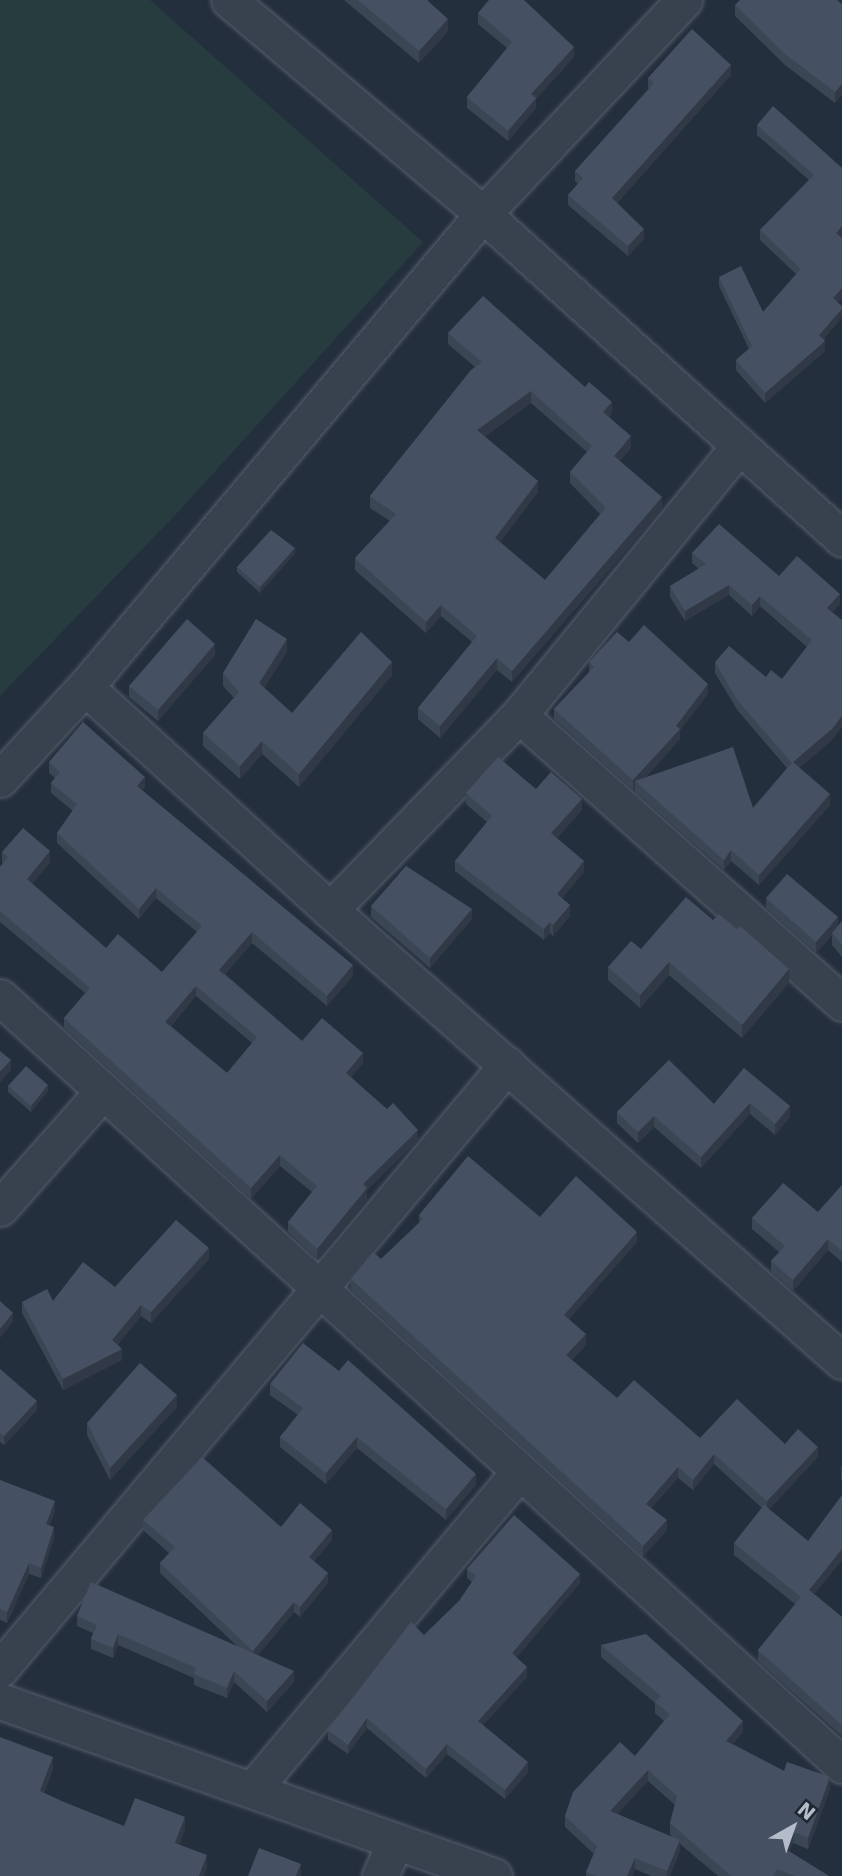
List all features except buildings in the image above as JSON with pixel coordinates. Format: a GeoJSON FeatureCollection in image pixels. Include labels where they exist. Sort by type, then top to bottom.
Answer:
{"type":"FeatureCollection","features":[{"type":"Feature","properties":{"kind":"street"},"geometry":{"type":"LineString","coordinates":[[229,0],[483,214],[842,538]]}},
{"type":"Feature","properties":{"kind":"street"},"geometry":{"type":"LineString","coordinates":[[0,779],[85,687],[483,214],[684,0]]}},
{"type":"Feature","properties":{"kind":"street"},"geometry":{"type":"LineString","coordinates":[[330,910],[519,715],[739,446]]}},
{"type":"Feature","properties":{"kind":"street"},"geometry":{"type":"LineString","coordinates":[[85,687],[330,910],[842,1361]]}},
{"type":"Feature","properties":{"kind":"street"},"geometry":{"type":"LineString","coordinates":[[519,715],[842,1003]]}},
{"type":"Feature","properties":{"kind":"street"},"geometry":{"type":"LineString","coordinates":[[0,997],[518,1473],[842,1765]]}},
{"type":"Feature","properties":{"kind":"street"},"geometry":{"type":"LineString","coordinates":[[0,1670],[507,1065]]}},
{"type":"Feature","properties":{"kind":"street"},"geometry":{"type":"LineString","coordinates":[[0,1208],[103,1091]]}},
{"type":"Feature","properties":{"kind":"street"},"geometry":{"type":"LineString","coordinates":[[253,1789],[518,1473]]}},
{"type":"Feature","properties":{"kind":"street"},"geometry":{"type":"LineString","coordinates":[[0,1701],[494,1876]]}},
{"type":"Feature","properties":{"kind":"street"},"geometry":{"type":"LineString","coordinates":[[380,1876],[395,1842]]}},
{"type":"Feature","properties":{"kind":"green space"},"geometry":{"type":"Polygon","coordinates":[[[0,0],[150,0],[423,242],[180,510],[0,696],[0,0]]]}}]}
